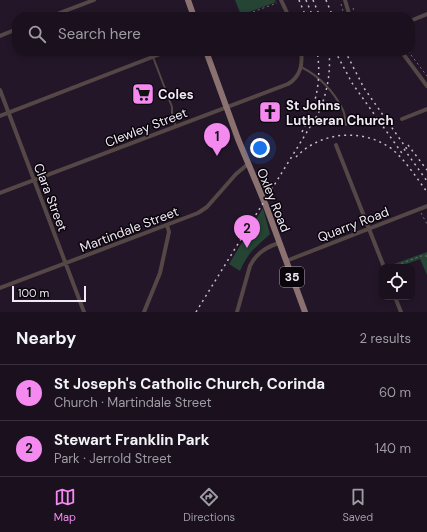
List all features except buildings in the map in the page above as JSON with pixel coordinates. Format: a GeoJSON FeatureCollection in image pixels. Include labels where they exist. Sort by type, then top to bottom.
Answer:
{"type":"FeatureCollection","features":[{"type":"Feature","properties":{"kind":"main road"},"geometry":{"type":"LineString","coordinates":[[188,0],[192,12]]}},
{"type":"Feature","properties":{"kind":"main road","name":"Oxley Road"},"geometry":{"type":"LineString","coordinates":[[208,56],[305,312]]}},
{"type":"Feature","properties":{"kind":"street"},"geometry":{"type":"LineString","coordinates":[[62,12],[94,0]]}},
{"type":"Feature","properties":{"kind":"street"},"geometry":{"type":"LineString","coordinates":[[345,0],[349,12]]}},
{"type":"Feature","properties":{"kind":"street"},"geometry":{"type":"LineString","coordinates":[[279,1],[285,12]]}},
{"type":"Feature","properties":{"kind":"street"},"geometry":{"type":"LineString","coordinates":[[415,19],[427,14]]}},
{"type":"Feature","properties":{"kind":"street"},"geometry":{"type":"LineString","coordinates":[[0,36],[12,32]]}},
{"type":"Feature","properties":{"kind":"street"},"geometry":{"type":"LineString","coordinates":[[301,56],[301,67]]}},
{"type":"Feature","properties":{"kind":"street"},"geometry":{"type":"LineString","coordinates":[[405,56],[427,86]]}},
{"type":"Feature","properties":{"kind":"street"},"geometry":{"type":"LineString","coordinates":[[0,116],[153,57]]}},
{"type":"Feature","properties":{"kind":"street","name":"Clewley Street"},"geometry":{"type":"LineString","coordinates":[[0,193],[285,86],[297,76],[301,67]]}},
{"type":"Feature","properties":{"kind":"street","name":"Clara Street"},"geometry":{"type":"LineString","coordinates":[[0,90],[84,312]]}},
{"type":"Feature","properties":{"kind":"street"},"geometry":{"type":"LineString","coordinates":[[402,119],[427,109]]}},
{"type":"Feature","properties":{"kind":"street"},"geometry":{"type":"LineString","coordinates":[[336,145],[383,264]]}},
{"type":"Feature","properties":{"kind":"street","name":"Martindale Street"},"geometry":{"type":"LineString","coordinates":[[0,288],[195,215],[204,210],[236,174],[248,164]]}},
{"type":"Feature","properties":{"kind":"street","name":"Quarry Road"},"geometry":{"type":"LineString","coordinates":[[286,261],[427,206]]}},
{"type":"Feature","properties":{"kind":"street"},"geometry":{"type":"LineString","coordinates":[[144,312],[160,273],[169,232],[167,225]]}},
{"type":"Feature","properties":{"kind":"street"},"geometry":{"type":"LineString","coordinates":[[237,312],[253,260],[264,248],[279,243]]}},
{"type":"Feature","properties":{"kind":"street"},"geometry":{"type":"LineString","coordinates":[[397,300],[401,312]]}},
{"type":"Feature","properties":{"kind":"lane"},"geometry":{"type":"LineString","coordinates":[[153,57],[172,107],[172,117],[176,127]]}},
{"type":"Feature","properties":{"kind":"lane"},"geometry":{"type":"LineString","coordinates":[[301,67],[321,81],[330,90],[343,110],[346,125]]}},
{"type":"Feature","properties":{"kind":"path"},"geometry":{"type":"LineString","coordinates":[[252,12],[279,1]]}},
{"type":"Feature","properties":{"kind":"path"},"geometry":{"type":"LineString","coordinates":[[351,4],[354,12]]}},
{"type":"Feature","properties":{"kind":"path"},"geometry":{"type":"LineString","coordinates":[[412,56],[427,76]]}},
{"type":"Feature","properties":{"kind":"path"},"geometry":{"type":"LineString","coordinates":[[419,210],[427,224]]}},
{"type":"Feature","properties":{"kind":"path"},"geometry":{"type":"LineString","coordinates":[[400,264],[421,256],[427,256]]}},
{"type":"Feature","properties":{"kind":"green space"},"geometry":{"type":"Polygon","coordinates":[[[235,0],[275,0],[276,2],[249,12],[240,12],[235,0]]]}},
{"type":"Feature","properties":{"kind":"green space"},"geometry":{"type":"Polygon","coordinates":[[[263,208],[270,234],[249,254],[240,271],[229,264],[263,208]]]}},
{"type":"Feature","properties":{"kind":"green space"},"geometry":{"type":"Polygon","coordinates":[[[427,252],[427,275],[420,259],[406,264],[394,264],[427,252]]]}},
{"type":"Feature","properties":{"kind":"railway"},"geometry":{"type":"LineString","coordinates":[[299,0],[304,12]]}},
{"type":"Feature","properties":{"kind":"railway"},"geometry":{"type":"LineString","coordinates":[[306,0],[311,12]]}},
{"type":"Feature","properties":{"kind":"railway"},"geometry":{"type":"LineString","coordinates":[[313,0],[318,12]]}},
{"type":"Feature","properties":{"kind":"railway"},"geometry":{"type":"LineString","coordinates":[[326,0],[331,12]]}},
{"type":"Feature","properties":{"kind":"railway"},"geometry":{"type":"LineString","coordinates":[[302,132],[311,112],[317,93],[319,72],[317,56]]}},
{"type":"Feature","properties":{"kind":"railway"},"geometry":{"type":"LineString","coordinates":[[196,312],[318,114],[328,83],[329,56]]}},
{"type":"Feature","properties":{"kind":"railway"},"geometry":{"type":"LineString","coordinates":[[338,56],[352,83],[404,156]]}},
{"type":"Feature","properties":{"kind":"railway"},"geometry":{"type":"LineString","coordinates":[[348,56],[364,88],[409,152]]}},
{"type":"Feature","properties":{"kind":"railway"},"geometry":{"type":"LineString","coordinates":[[296,157],[306,148],[317,142],[330,138],[342,135],[355,135],[368,138],[381,142],[392,149],[411,169],[427,192]]}},
{"type":"Feature","properties":{"kind":"railway"},"geometry":{"type":"LineString","coordinates":[[408,145],[427,170]]}},
{"type":"Feature","properties":{"kind":"railway"},"geometry":{"type":"LineString","coordinates":[[404,149],[427,181]]}},
{"type":"Feature","properties":{"kind":"place","name":"Coles"},"geometry":{"type":"Point","coordinates":[143,94]}},
{"type":"Feature","properties":{"kind":"place","name":"St Johns Lutheran Church"},"geometry":{"type":"Point","coordinates":[270,112]}},
{"type":"Feature","properties":{"kind":"place","name":"St Joseph's Catholic Church, Corinda"},"geometry":{"type":"Point","coordinates":[217,156]}},
{"type":"Feature","properties":{"kind":"place","name":"Stewart Franklin Park"},"geometry":{"type":"Point","coordinates":[247,248]}}]}
